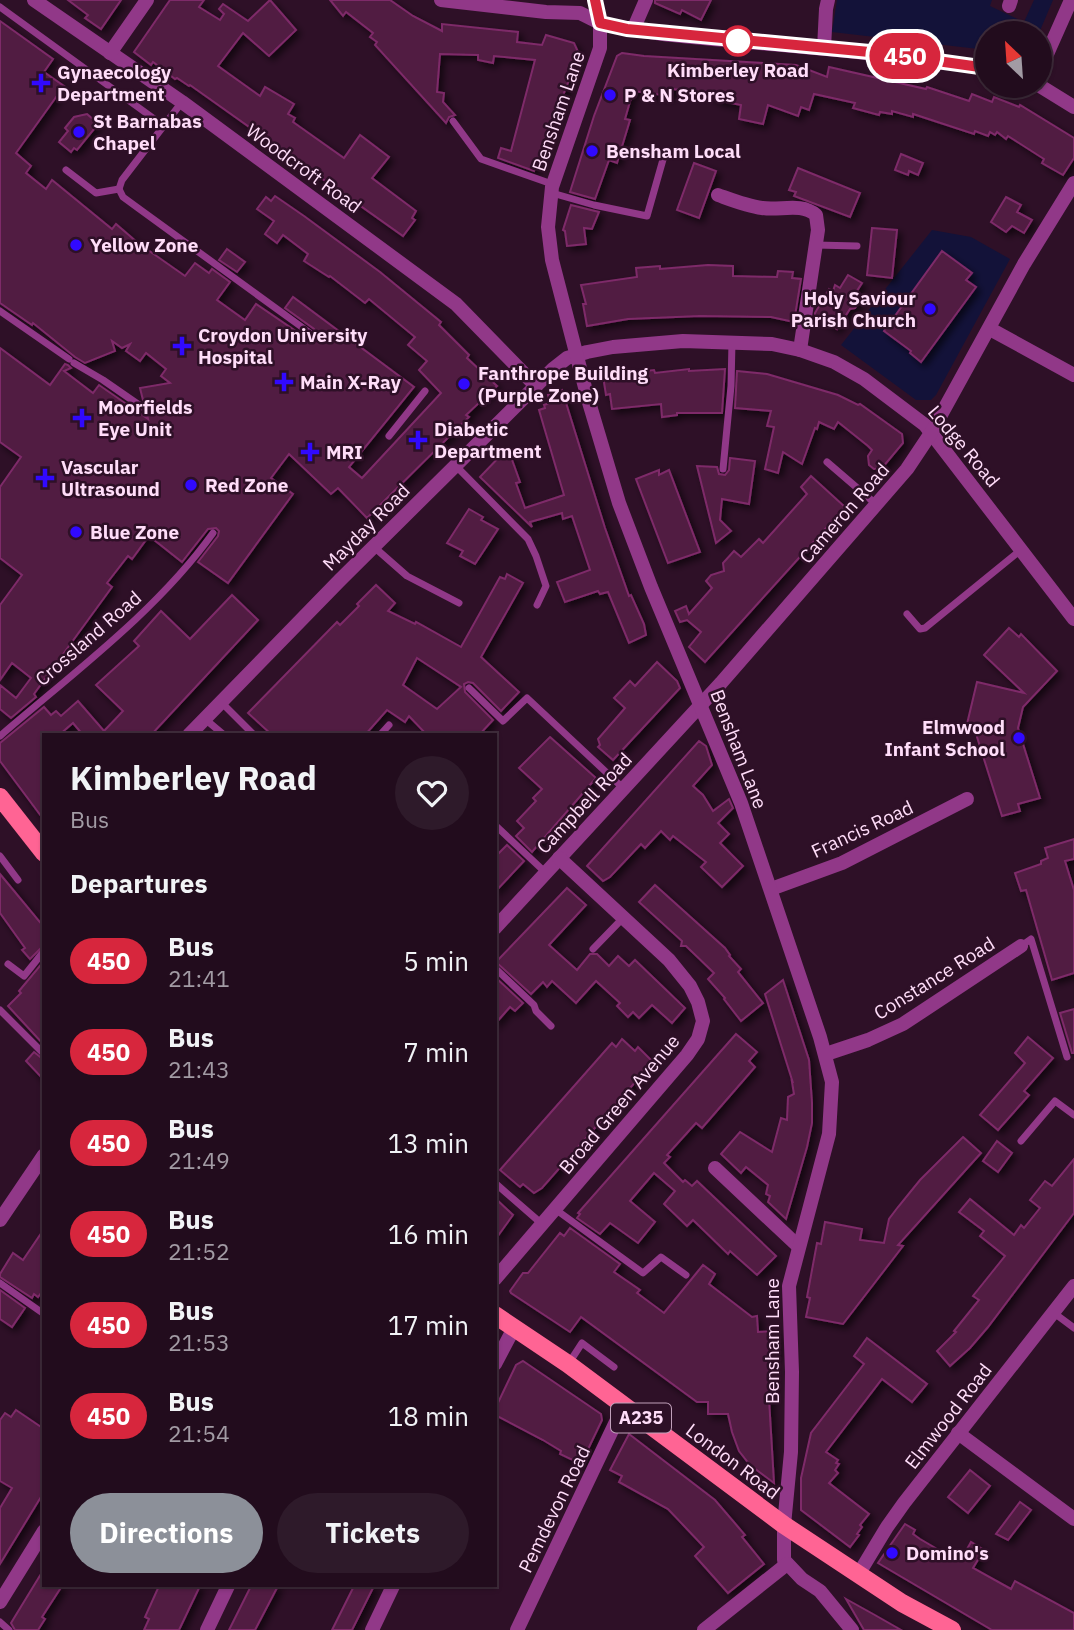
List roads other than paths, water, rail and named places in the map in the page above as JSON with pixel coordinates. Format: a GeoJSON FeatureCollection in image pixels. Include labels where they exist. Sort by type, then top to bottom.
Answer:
{"type":"FeatureCollection","features":[{"type":"Feature","properties":{"kind":"main road"},"geometry":{"type":"LineString","coordinates":[[2,806],[42,851]]}},
{"type":"Feature","properties":{"kind":"main road","name":"London Road"},"geometry":{"type":"LineString","coordinates":[[497,1316],[568,1364],[784,1525],[863,1567],[902,1603],[952,1630]]}},
{"type":"Feature","properties":{"kind":"street","name":"Woodcroft Road"},"geometry":{"type":"LineString","coordinates":[[34,0],[181,102],[456,304],[536,386]]}},
{"type":"Feature","properties":{"kind":"street"},"geometry":{"type":"LineString","coordinates":[[110,54],[147,0]]}},
{"type":"Feature","properties":{"kind":"street"},"geometry":{"type":"LineString","coordinates":[[441,0],[546,12],[580,13],[600,23],[633,30],[930,59],[975,66]]}},
{"type":"Feature","properties":{"kind":"street","name":"Bensham Lane"},"geometry":{"type":"LineString","coordinates":[[595,0],[600,23],[600,48],[552,188],[549,247],[604,457],[630,534],[724,759],[771,889],[826,1054],[832,1095],[829,1134],[789,1286],[791,1438],[783,1557],[787,1564]]}},
{"type":"Feature","properties":{"kind":"street"},"geometry":{"type":"LineString","coordinates":[[633,30],[646,0]]}},
{"type":"Feature","properties":{"kind":"street"},"geometry":{"type":"LineString","coordinates":[[824,48],[828,0]]}},
{"type":"Feature","properties":{"kind":"street"},"geometry":{"type":"LineString","coordinates":[[1052,43],[1071,0]]}},
{"type":"Feature","properties":{"kind":"street"},"geometry":{"type":"LineString","coordinates":[[1052,93],[1074,107]]}},
{"type":"Feature","properties":{"kind":"street","name":"Cameron Road"},"geometry":{"type":"LineString","coordinates":[[702,704],[907,469],[931,433],[1024,264],[1074,183]]}},
{"type":"Feature","properties":{"kind":"street"},"geometry":{"type":"LineString","coordinates":[[718,195],[760,208],[802,208],[814,212],[818,220],[816,245],[800,350]]}},
{"type":"Feature","properties":{"kind":"street"},"geometry":{"type":"LineString","coordinates":[[990,329],[1074,375]]}},
{"type":"Feature","properties":{"kind":"street","name":"Lodge Road"},"geometry":{"type":"LineString","coordinates":[[576,355],[648,343],[732,341],[772,344],[834,362],[864,379],[906,410],[931,433],[1074,619]]}},
{"type":"Feature","properties":{"kind":"street","name":"Mayday Road"},"geometry":{"type":"LineString","coordinates":[[191,733],[536,386],[557,366],[576,355]]}},
{"type":"Feature","properties":{"kind":"street","name":"Campbell Road"},"geometry":{"type":"LineString","coordinates":[[497,926],[702,704]]}},
{"type":"Feature","properties":{"kind":"street","name":"Francis Road"},"geometry":{"type":"LineString","coordinates":[[771,889],[842,863],[967,799]]}},
{"type":"Feature","properties":{"kind":"street","name":"Broad Green Avenue"},"geometry":{"type":"LineString","coordinates":[[498,1270],[542,1224],[687,1055],[698,1039],[702,1026],[698,1002],[685,978],[559,858]]}},
{"type":"Feature","properties":{"kind":"street","name":"Constance Road"},"geometry":{"type":"LineString","coordinates":[[826,1054],[868,1040],[903,1024],[1021,946]]}},
{"type":"Feature","properties":{"kind":"street"},"geometry":{"type":"LineString","coordinates":[[0,1220],[42,1158]]}},
{"type":"Feature","properties":{"kind":"street"},"geometry":{"type":"LineString","coordinates":[[715,1168],[798,1246]]}},
{"type":"Feature","properties":{"kind":"street","name":"Elmwood Road"},"geometry":{"type":"LineString","coordinates":[[863,1567],[893,1519],[1074,1286]]}},
{"type":"Feature","properties":{"kind":"street"},"geometry":{"type":"LineString","coordinates":[[497,1360],[514,1328]]}},
{"type":"Feature","properties":{"kind":"street","name":"Pemdevon Road"},"geometry":{"type":"LineString","coordinates":[[517,1630],[624,1405]]}},
{"type":"Feature","properties":{"kind":"street"},"geometry":{"type":"LineString","coordinates":[[958,1433],[1074,1520]]}},
{"type":"Feature","properties":{"kind":"street"},"geometry":{"type":"LineString","coordinates":[[0,1602],[42,1534]]}},
{"type":"Feature","properties":{"kind":"street"},"geometry":{"type":"LineString","coordinates":[[704,1630],[787,1564],[820,1591],[852,1630]]}},
{"type":"Feature","properties":{"kind":"street"},"geometry":{"type":"LineString","coordinates":[[207,1630],[228,1587]]}},
{"type":"Feature","properties":{"kind":"street"},"geometry":{"type":"LineString","coordinates":[[372,1630],[393,1587]]}},
{"type":"Feature","properties":{"kind":"lane"},"geometry":{"type":"LineString","coordinates":[[0,7],[164,126]]}},
{"type":"Feature","properties":{"kind":"lane"},"geometry":{"type":"LineString","coordinates":[[181,102],[122,180],[119,189],[123,197],[310,333]]}},
{"type":"Feature","properties":{"kind":"lane"},"geometry":{"type":"LineString","coordinates":[[453,121],[481,159],[594,205],[647,216],[664,156]]}},
{"type":"Feature","properties":{"kind":"lane"},"geometry":{"type":"LineString","coordinates":[[66,170],[96,193],[119,189]]}},
{"type":"Feature","properties":{"kind":"lane"},"geometry":{"type":"LineString","coordinates":[[816,245],[858,246]]}},
{"type":"Feature","properties":{"kind":"lane"},"geometry":{"type":"LineString","coordinates":[[0,311],[142,407]]}},
{"type":"Feature","properties":{"kind":"lane"},"geometry":{"type":"LineString","coordinates":[[723,470],[732,341]]}},
{"type":"Feature","properties":{"kind":"lane"},"geometry":{"type":"LineString","coordinates":[[389,436],[425,391]]}},
{"type":"Feature","properties":{"kind":"lane"},"geometry":{"type":"LineString","coordinates":[[827,462],[878,505]]}},
{"type":"Feature","properties":{"kind":"lane"},"geometry":{"type":"LineString","coordinates":[[456,465],[528,539],[546,586],[537,605]]}},
{"type":"Feature","properties":{"kind":"lane","name":"Crossland Road"},"geometry":{"type":"LineString","coordinates":[[0,736],[138,616],[194,560],[213,533]]}},
{"type":"Feature","properties":{"kind":"lane"},"geometry":{"type":"LineString","coordinates":[[374,546],[407,576],[458,603]]}},
{"type":"Feature","properties":{"kind":"lane"},"geometry":{"type":"LineString","coordinates":[[907,614],[920,629],[925,628],[1022,549]]}},
{"type":"Feature","properties":{"kind":"lane"},"geometry":{"type":"LineString","coordinates":[[469,688],[503,721],[527,698],[623,788]]}},
{"type":"Feature","properties":{"kind":"lane"},"geometry":{"type":"LineString","coordinates":[[221,702],[252,733]]}},
{"type":"Feature","properties":{"kind":"lane"},"geometry":{"type":"LineString","coordinates":[[205,718],[222,733]]}},
{"type":"Feature","properties":{"kind":"lane"},"geometry":{"type":"LineString","coordinates":[[382,733],[389,725]]}},
{"type":"Feature","properties":{"kind":"lane"},"geometry":{"type":"LineString","coordinates":[[497,827],[546,873]]}},
{"type":"Feature","properties":{"kind":"lane"},"geometry":{"type":"LineString","coordinates":[[0,856],[18,880]]}},
{"type":"Feature","properties":{"kind":"lane"},"geometry":{"type":"LineString","coordinates":[[593,949],[624,918]]}},
{"type":"Feature","properties":{"kind":"lane"},"geometry":{"type":"LineString","coordinates":[[1021,946],[1031,939],[1067,1057]]}},
{"type":"Feature","properties":{"kind":"lane"},"geometry":{"type":"LineString","coordinates":[[8,964],[24,976],[42,954]]}},
{"type":"Feature","properties":{"kind":"lane"},"geometry":{"type":"LineString","coordinates":[[497,970],[534,1005],[536,1011],[551,1026]]}},
{"type":"Feature","properties":{"kind":"lane"},"geometry":{"type":"LineString","coordinates":[[0,1010],[42,1052]]}},
{"type":"Feature","properties":{"kind":"lane"},"geometry":{"type":"LineString","coordinates":[[1021,1141],[1055,1101],[1074,1115]]}},
{"type":"Feature","properties":{"kind":"lane"},"geometry":{"type":"LineString","coordinates":[[497,1185],[542,1224]]}},
{"type":"Feature","properties":{"kind":"lane"},"geometry":{"type":"LineString","coordinates":[[555,1209],[643,1273],[661,1257],[686,1275]]}},
{"type":"Feature","properties":{"kind":"lane"},"geometry":{"type":"LineString","coordinates":[[0,1283],[42,1313]]}},
{"type":"Feature","properties":{"kind":"lane"},"geometry":{"type":"LineString","coordinates":[[1053,1312],[1074,1328]]}},
{"type":"Feature","properties":{"kind":"lane"},"geometry":{"type":"LineString","coordinates":[[568,1364],[583,1343],[614,1367]]}},
{"type":"Feature","properties":{"kind":"lane"},"geometry":{"type":"LineString","coordinates":[[0,1622],[9,1630]]}},
{"type":"Feature","properties":{"kind":"place","name":"Kimberley Road"},"geometry":{"type":"Point","coordinates":[738,41]}},
{"type":"Feature","properties":{"kind":"place","name":"Gynaecology Department"},"geometry":{"type":"Point","coordinates":[41,83]}},
{"type":"Feature","properties":{"kind":"place","name":"P & N Stores"},"geometry":{"type":"Point","coordinates":[610,95]}},
{"type":"Feature","properties":{"kind":"place","name":"St Barnabas Chapel"},"geometry":{"type":"Point","coordinates":[79,132]}},
{"type":"Feature","properties":{"kind":"place","name":"Bensham Local"},"geometry":{"type":"Point","coordinates":[592,151]}},
{"type":"Feature","properties":{"kind":"place","name":"Yellow Zone"},"geometry":{"type":"Point","coordinates":[76,245]}},
{"type":"Feature","properties":{"kind":"place","name":"Holy Saviour Parish Church"},"geometry":{"type":"Point","coordinates":[930,309]}},
{"type":"Feature","properties":{"kind":"place","name":"Croydon University Hospital"},"geometry":{"type":"Point","coordinates":[182,346]}},
{"type":"Feature","properties":{"kind":"place","name":"Main X-Ray"},"geometry":{"type":"Point","coordinates":[284,382]}},
{"type":"Feature","properties":{"kind":"place","name":"Fanthrope Building (Purple Zone)"},"geometry":{"type":"Point","coordinates":[464,384]}},
{"type":"Feature","properties":{"kind":"place","name":"Moorfields Eye Unit"},"geometry":{"type":"Point","coordinates":[82,418]}},
{"type":"Feature","properties":{"kind":"place","name":"Diabetic Department"},"geometry":{"type":"Point","coordinates":[418,440]}},
{"type":"Feature","properties":{"kind":"place","name":"MRI"},"geometry":{"type":"Point","coordinates":[310,452]}},
{"type":"Feature","properties":{"kind":"place","name":"Vascular Ultrasound"},"geometry":{"type":"Point","coordinates":[45,478]}},
{"type":"Feature","properties":{"kind":"place","name":"Red Zone"},"geometry":{"type":"Point","coordinates":[191,485]}},
{"type":"Feature","properties":{"kind":"place","name":"Blue Zone"},"geometry":{"type":"Point","coordinates":[76,532]}},
{"type":"Feature","properties":{"kind":"place","name":"Elmwood Infant School"},"geometry":{"type":"Point","coordinates":[1019,738]}},
{"type":"Feature","properties":{"kind":"place","name":"Domino's"},"geometry":{"type":"Point","coordinates":[892,1553]}}]}
